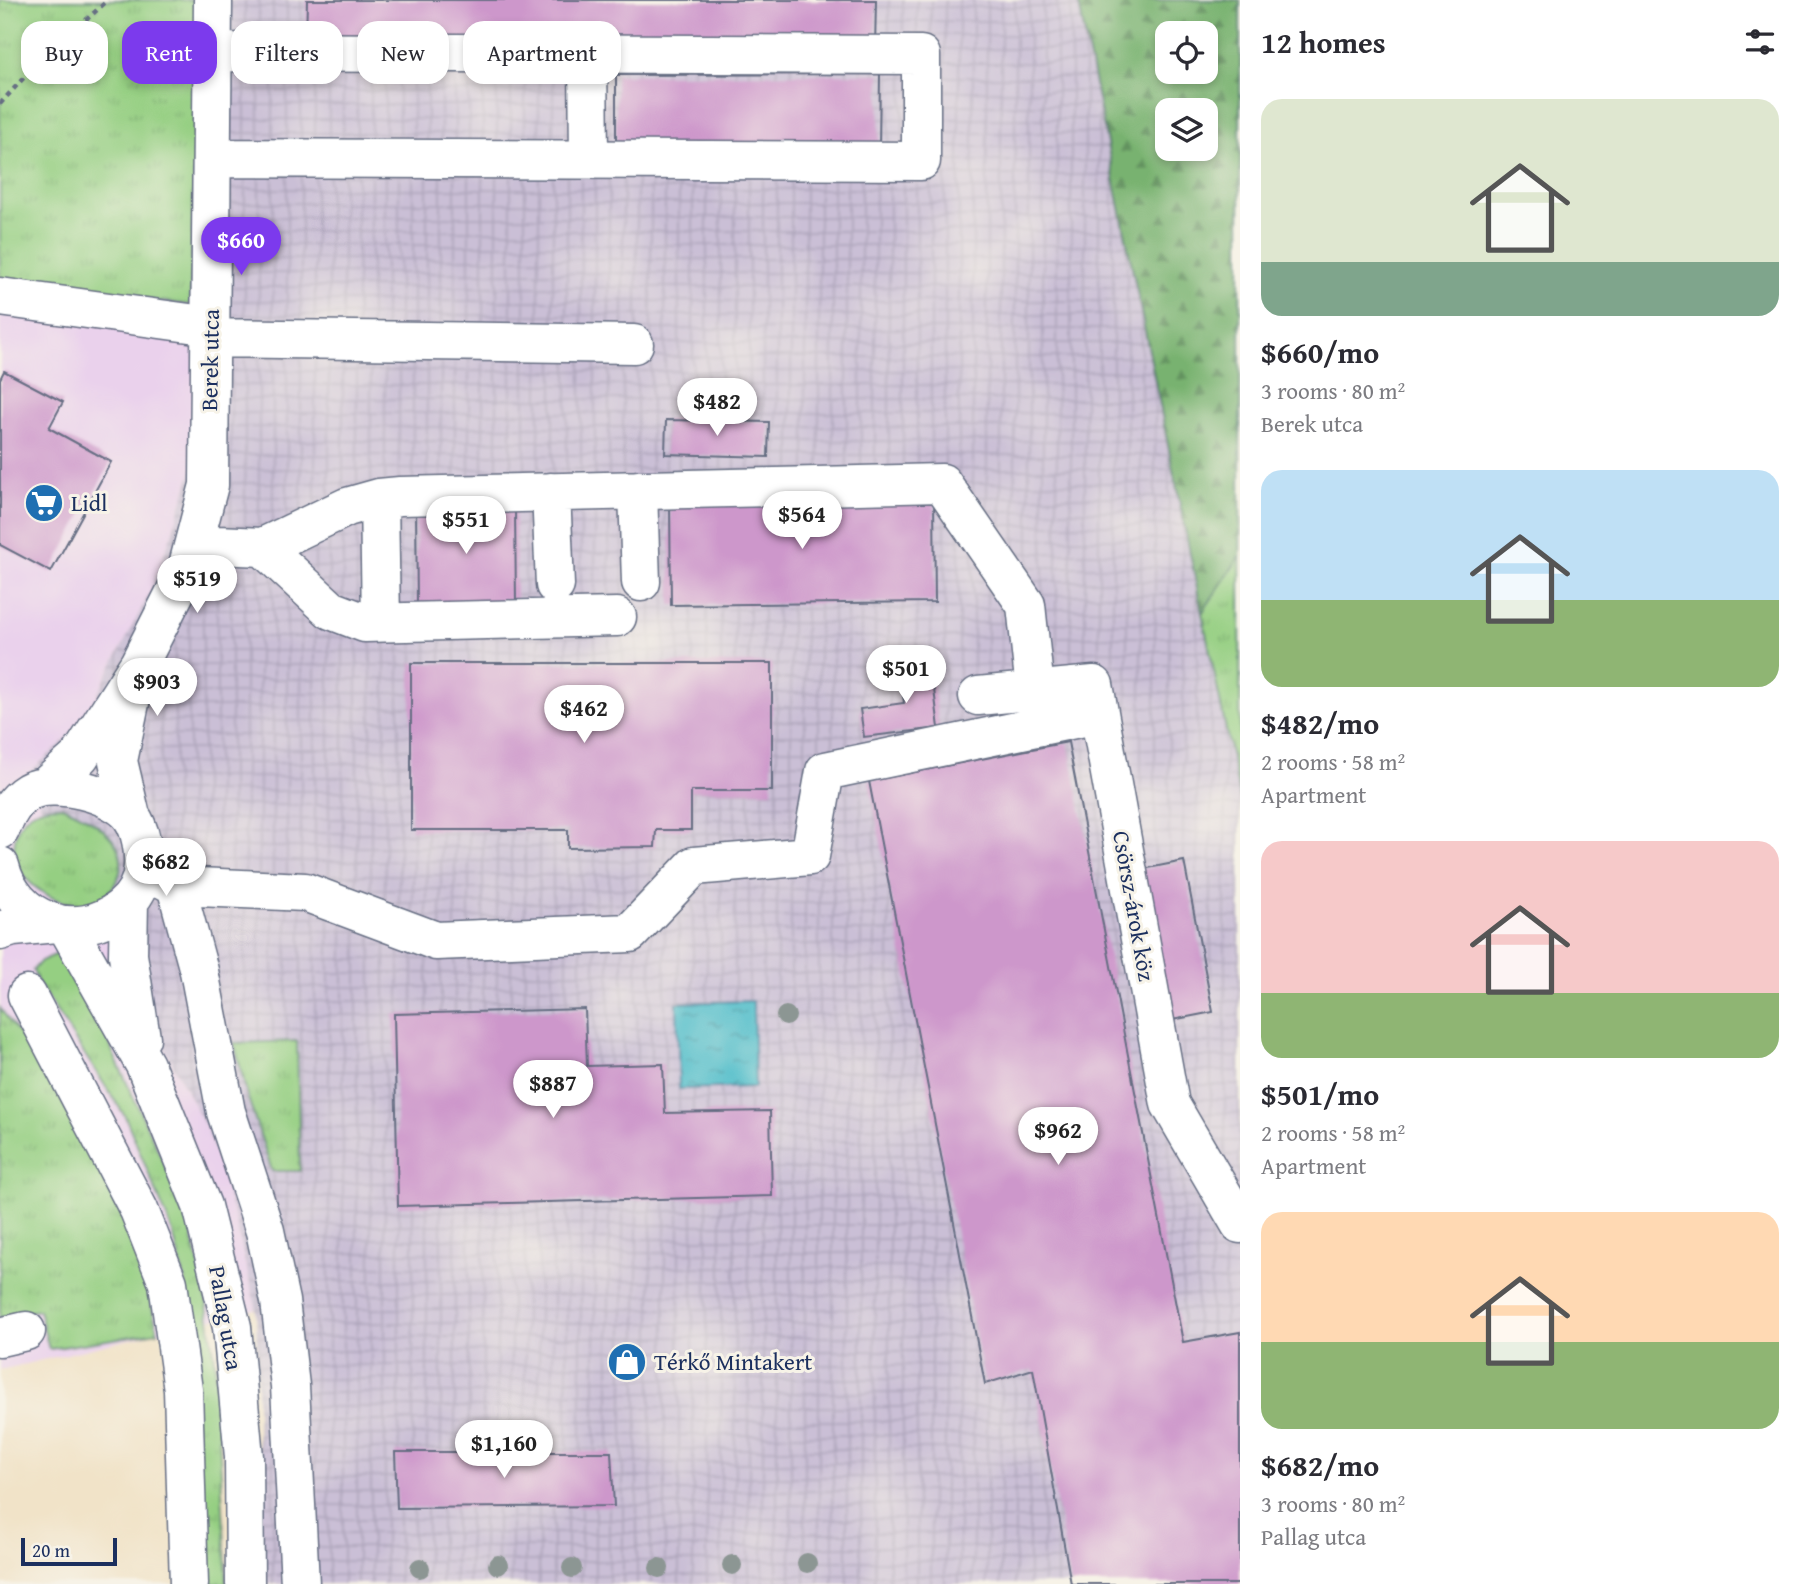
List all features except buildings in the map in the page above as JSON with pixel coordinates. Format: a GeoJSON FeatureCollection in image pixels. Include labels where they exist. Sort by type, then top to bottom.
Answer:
{"type":"FeatureCollection","features":[{"type":"Feature","properties":{"kind":"street","name":"Berek utca"},"geometry":{"type":"LineString","coordinates":[[213,0],[213,21]]}},
{"type":"Feature","properties":{"kind":"street"},"geometry":{"type":"LineString","coordinates":[[217,52],[463,53]]}},
{"type":"Feature","properties":{"kind":"street"},"geometry":{"type":"LineString","coordinates":[[212,158],[921,161],[921,55],[621,54]]}},
{"type":"Feature","properties":{"kind":"street","name":"Berek utca"},"geometry":{"type":"LineString","coordinates":[[4,814],[28,792],[45,787],[80,756],[139,664],[187,569],[209,485],[213,84]]}},
{"type":"Feature","properties":{"kind":"street"},"geometry":{"type":"LineString","coordinates":[[588,84],[589,159]]}},
{"type":"Feature","properties":{"kind":"street"},"geometry":{"type":"LineString","coordinates":[[0,296],[211,332],[634,344]]}},
{"type":"Feature","properties":{"kind":"street"},"geometry":{"type":"LineString","coordinates":[[194,544],[263,547],[347,507],[379,498],[942,483],[1026,605],[1035,690]]}},
{"type":"Feature","properties":{"kind":"street"},"geometry":{"type":"LineString","coordinates":[[638,490],[641,582]]}},
{"type":"Feature","properties":{"kind":"street"},"geometry":{"type":"LineString","coordinates":[[551,492],[555,585]]}},
{"type":"Feature","properties":{"kind":"street"},"geometry":{"type":"LineString","coordinates":[[379,498],[382,622]]}},
{"type":"Feature","properties":{"kind":"street"},"geometry":{"type":"LineString","coordinates":[[263,547],[331,610],[365,623],[617,617]]}},
{"type":"Feature","properties":{"kind":"street","name":"Berek utca"},"geometry":{"type":"LineString","coordinates":[[136,885],[142,841],[131,816],[118,761],[139,664]]}},
{"type":"Feature","properties":{"kind":"street","name":"Csörsz-árok köz"},"geometry":{"type":"LineString","coordinates":[[978,696],[1094,685],[1170,1104],[1240,1224]]}},
{"type":"Feature","properties":{"kind":"street"},"geometry":{"type":"LineString","coordinates":[[0,931],[13,927],[89,924],[111,916],[136,885],[305,891],[436,941],[630,933],[694,866],[810,856],[825,771],[1099,714]]}},
{"type":"Feature","properties":{"kind":"street"},"geometry":{"type":"LineString","coordinates":[[45,787],[79,789],[107,797],[131,816]]}},
{"type":"Feature","properties":{"kind":"street"},"geometry":{"type":"LineString","coordinates":[[0,866],[3,878],[16,899],[34,915],[62,924]]}},
{"type":"Feature","properties":{"kind":"street","name":"Pallag utca"},"geometry":{"type":"LineString","coordinates":[[136,885],[128,956],[145,1065]]}},
{"type":"Feature","properties":{"kind":"street"},"geometry":{"type":"LineString","coordinates":[[176,887],[199,971],[226,1112],[265,1231],[281,1301],[290,1387],[300,1584]]}},
{"type":"Feature","properties":{"kind":"street","name":"Pallag utca"},"geometry":{"type":"LineString","coordinates":[[62,924],[145,1065],[202,1206],[232,1327],[244,1457],[245,1584]]}},
{"type":"Feature","properties":{"kind":"street"},"geometry":{"type":"LineString","coordinates":[[27,995],[139,1210],[168,1283],[183,1390],[189,1584]]}},
{"type":"Feature","properties":{"kind":"path"},"geometry":{"type":"LineString","coordinates":[[0,104],[28,74],[108,0]]}},
{"type":"Feature","properties":{"kind":"shaded area"},"geometry":{"type":"Polygon","coordinates":[[[199,0],[1078,0],[1240,798],[1240,1584],[259,1584],[256,1309],[235,1218],[206,1128],[64,855],[27,775],[65,740],[92,705],[150,592],[193,468],[196,388],[190,305],[197,84],[217,84],[217,21],[198,21],[199,0]]]}},
{"type":"Feature","properties":{"kind":"shaded area"},"geometry":{"type":"Polygon","coordinates":[[[0,281],[190,305],[196,388],[193,468],[174,528],[150,592],[92,705],[65,740],[27,775],[64,855],[206,1128],[235,1218],[256,1309],[0,1370],[0,281]]]}},
{"type":"Feature","properties":{"kind":"green space"},"geometry":{"type":"Polygon","coordinates":[[[0,0],[199,0],[198,21],[122,21],[122,84],[197,84],[190,305],[0,281],[0,0]]]}},
{"type":"Feature","properties":{"kind":"green space"},"geometry":{"type":"Polygon","coordinates":[[[1078,0],[1240,0],[1240,556],[1202,613],[1078,0]]]}},
{"type":"Feature","properties":{"kind":"green space"},"geometry":{"type":"Polygon","coordinates":[[[1240,556],[1240,798],[1202,613],[1240,556]]]}},
{"type":"Feature","properties":{"kind":"green space"},"geometry":{"type":"Polygon","coordinates":[[[62,806],[101,828],[118,849],[121,862],[119,876],[110,891],[92,904],[67,903],[43,892],[23,875],[16,860],[16,834],[25,819],[38,809],[62,806]]]}},
{"type":"Feature","properties":{"kind":"green space"},"geometry":{"type":"Polygon","coordinates":[[[57,954],[71,961],[88,987],[114,1055],[173,1183],[190,1227],[205,1291],[215,1361],[227,1584],[204,1584],[185,1280],[172,1230],[125,1116],[38,983],[33,970],[41,961],[57,954]]]}},
{"type":"Feature","properties":{"kind":"green space"},"geometry":{"type":"Polygon","coordinates":[[[0,1008],[47,1073],[115,1199],[140,1259],[158,1332],[49,1349],[39,1310],[0,1318],[0,1008]]]}},
{"type":"Feature","properties":{"kind":"green space"},"geometry":{"type":"Polygon","coordinates":[[[297,1041],[300,1171],[272,1171],[248,1098],[234,1043],[297,1041]]]}},
{"type":"Feature","properties":{"kind":"water"},"geometry":{"type":"Polygon","coordinates":[[[753,1001],[755,1087],[679,1089],[677,1003],[753,1001]]]}},
{"type":"Feature","properties":{"kind":"place","name":"Lidl"},"geometry":{"type":"Point","coordinates":[44,503]}},
{"type":"Feature","properties":{"kind":"place","name":"Térkő Mintakert"},"geometry":{"type":"Point","coordinates":[627,1362]}}]}
